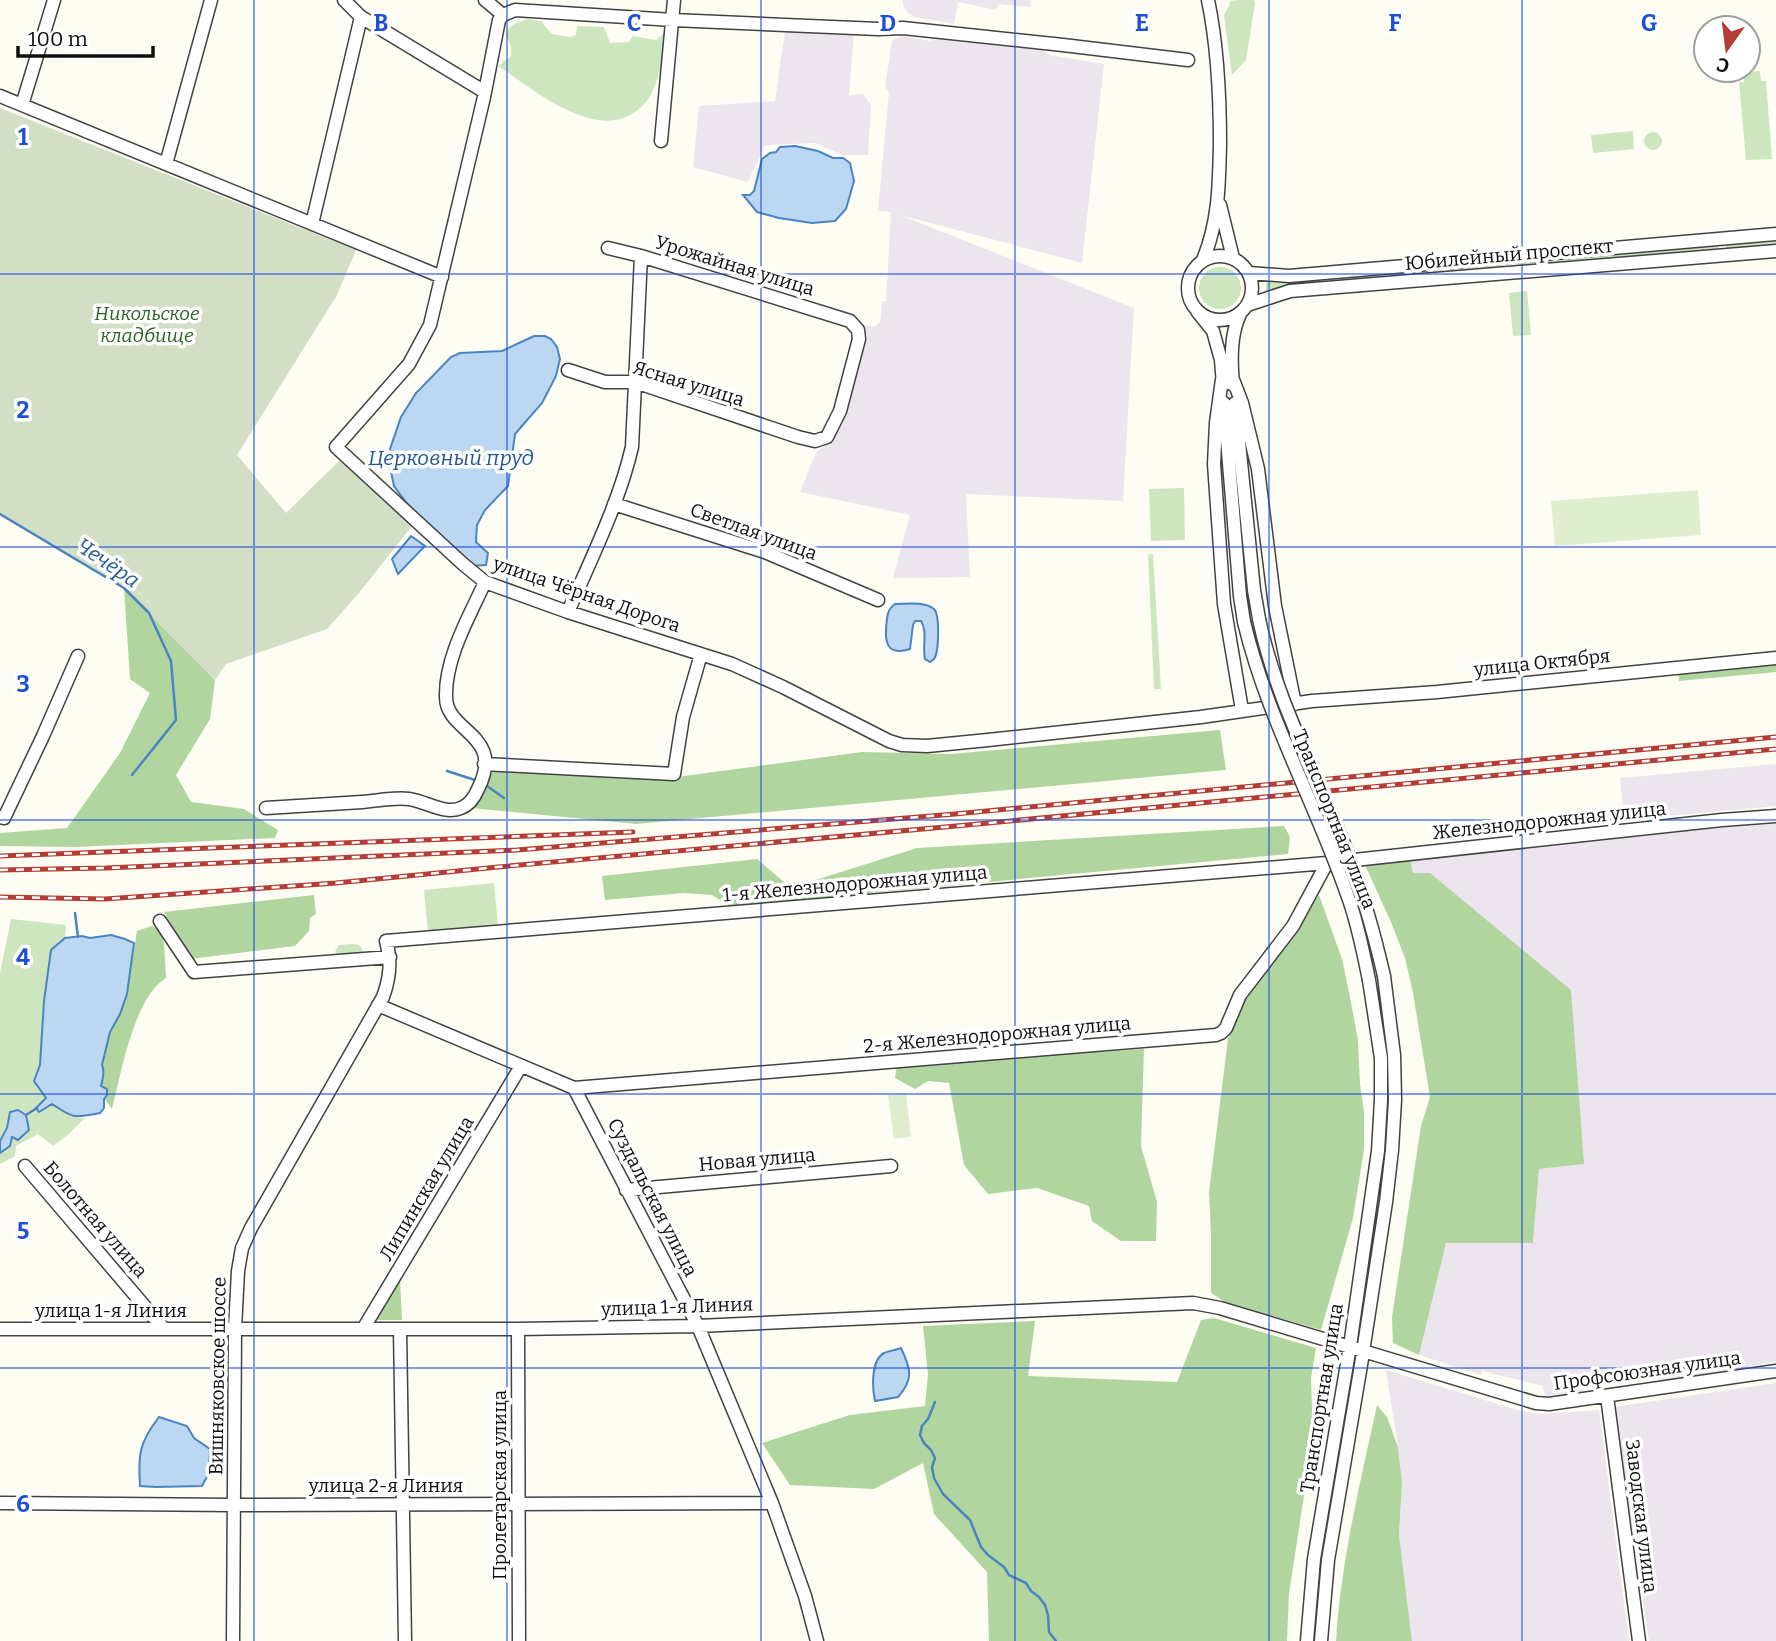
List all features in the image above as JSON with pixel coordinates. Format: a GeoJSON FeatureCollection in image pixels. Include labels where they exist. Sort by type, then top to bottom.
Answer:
{"type":"FeatureCollection","features":[{"type":"Feature","properties":{"kind":"street"},"geometry":{"type":"LineString","coordinates":[[22,105],[54,0]]}},
{"type":"Feature","properties":{"kind":"street"},"geometry":{"type":"LineString","coordinates":[[166,164],[211,0]]}},
{"type":"Feature","properties":{"kind":"street"},"geometry":{"type":"LineString","coordinates":[[344,0],[361,17],[485,92]]}},
{"type":"Feature","properties":{"kind":"street"},"geometry":{"type":"LineString","coordinates":[[485,0],[503,15],[515,10],[673,20],[903,28],[1188,60]]}},
{"type":"Feature","properties":{"kind":"street"},"geometry":{"type":"LineString","coordinates":[[662,141],[674,0]]}},
{"type":"Feature","properties":{"kind":"street"},"geometry":{"type":"LineString","coordinates":[[1203,260],[1223,255],[1233,258],[1249,272],[1252,289],[1244,309],[1232,318],[1214,320],[1197,311],[1187,288],[1192,272],[1203,260],[1210,244],[1219,198],[1219,78],[1208,0]]}},
{"type":"Feature","properties":{"kind":"street","name":"улица Чёрная Дорога"},"geometry":{"type":"LineString","coordinates":[[503,15],[499,20],[485,92],[430,325],[409,364],[336,447],[463,564],[485,582],[568,612],[742,668],[902,745],[928,746],[988,740],[1295,704]]}},
{"type":"Feature","properties":{"kind":"street"},"geometry":{"type":"LineString","coordinates":[[312,224],[361,17]]}},
{"type":"Feature","properties":{"kind":"street"},"geometry":{"type":"LineString","coordinates":[[0,96],[442,277]]}},
{"type":"Feature","properties":{"kind":"street"},"geometry":{"type":"LineString","coordinates":[[1219,198],[1233,258]]}},
{"type":"Feature","properties":{"kind":"street","name":"Юбилейный проспект"},"geometry":{"type":"LineString","coordinates":[[1249,272],[1289,275],[1776,234]]}},
{"type":"Feature","properties":{"kind":"street","name":"Урожайная улица"},"geometry":{"type":"LineString","coordinates":[[608,248],[850,321],[858,330],[859,339],[840,411],[833,427],[827,437],[815,441],[798,437]]}},
{"type":"Feature","properties":{"kind":"street","name":"Юбилейный проспект"},"geometry":{"type":"LineString","coordinates":[[1244,309],[1290,291],[1776,251]]}},
{"type":"Feature","properties":{"kind":"street"},"geometry":{"type":"LineString","coordinates":[[568,612],[614,504],[632,447],[641,256]]}},
{"type":"Feature","properties":{"kind":"street","name":"Транспортная улица"},"geometry":{"type":"LineString","coordinates":[[1244,309],[1233,327],[1227,378],[1240,596],[1244,622],[1286,747],[1348,898],[1369,980],[1381,1058],[1378,1151],[1328,1560],[1321,1641]]}},
{"type":"Feature","properties":{"kind":"street","name":"Транспортная улица"},"geometry":{"type":"LineString","coordinates":[[1197,311],[1213,331],[1227,378],[1254,590],[1272,669],[1362,892],[1384,976],[1394,1055],[1395,1100],[1386,1202],[1314,1559],[1307,1641]]}},
{"type":"Feature","properties":{"kind":"street","name":"Ясная улица"},"geometry":{"type":"LineString","coordinates":[[568,370],[605,382],[635,382],[798,437]]}},
{"type":"Feature","properties":{"kind":"street"},"geometry":{"type":"LineString","coordinates":[[1227,378],[1244,412],[1258,469],[1273,593],[1295,704]]}},
{"type":"Feature","properties":{"kind":"street"},"geometry":{"type":"LineString","coordinates":[[1227,378],[1216,423],[1214,464],[1224,604],[1241,710]]}},
{"type":"Feature","properties":{"kind":"street","name":"Светлая улица"},"geometry":{"type":"LineString","coordinates":[[614,504],[765,552],[878,600]]}},
{"type":"Feature","properties":{"kind":"street"},"geometry":{"type":"LineString","coordinates":[[266,807],[407,799],[450,810],[461,808],[474,797],[480,785],[484,764],[483,750],[478,740],[453,718],[447,708],[446,697],[448,677],[458,640],[485,582]]}},
{"type":"Feature","properties":{"kind":"street"},"geometry":{"type":"LineString","coordinates":[[484,764],[674,774],[683,717],[701,654]]}},
{"type":"Feature","properties":{"kind":"street"},"geometry":{"type":"LineString","coordinates":[[2,818],[43,736],[78,656]]}},
{"type":"Feature","properties":{"kind":"street","name":"улица Октября"},"geometry":{"type":"LineString","coordinates":[[1295,704],[1776,658]]}},
{"type":"Feature","properties":{"kind":"street","name":"Железнодорожная улица"},"geometry":{"type":"LineString","coordinates":[[1327,863],[1776,816]]}},
{"type":"Feature","properties":{"kind":"street","name":"1-я Железнодорожная улица"},"geometry":{"type":"LineString","coordinates":[[386,941],[1327,863]]}},
{"type":"Feature","properties":{"kind":"street","name":"2-я Железнодорожная улица"},"geometry":{"type":"LineString","coordinates":[[575,1088],[1216,1035],[1226,1028],[1240,995],[1293,926],[1327,863]]}},
{"type":"Feature","properties":{"kind":"street"},"geometry":{"type":"LineString","coordinates":[[160,921],[194,972],[390,957]]}},
{"type":"Feature","properties":{"kind":"street","name":"Вишняковское шоссе"},"geometry":{"type":"LineString","coordinates":[[233,1641],[235,1329],[238,1271],[245,1239],[386,989],[390,957],[386,941]]}},
{"type":"Feature","properties":{"kind":"street"},"geometry":{"type":"LineString","coordinates":[[378,1005],[575,1088]]}},
{"type":"Feature","properties":{"kind":"street","name":"Липинская улица"},"geometry":{"type":"LineString","coordinates":[[363,1329],[521,1066]]}},
{"type":"Feature","properties":{"kind":"street","name":"Суздальская улица"},"geometry":{"type":"LineString","coordinates":[[575,1088],[698,1326],[772,1503],[805,1596],[817,1641]]}},
{"type":"Feature","properties":{"kind":"street","name":"Болотная улица"},"geometry":{"type":"LineString","coordinates":[[25,1166],[164,1329]]}},
{"type":"Feature","properties":{"kind":"street","name":"Новая улица"},"geometry":{"type":"LineString","coordinates":[[626,1190],[891,1166]]}},
{"type":"Feature","properties":{"kind":"street","name":"улица 1-я Линия"},"geometry":{"type":"LineString","coordinates":[[0,1329],[518,1329],[698,1326],[1193,1303],[1220,1308],[1356,1348]]}},
{"type":"Feature","properties":{"kind":"street"},"geometry":{"type":"LineString","coordinates":[[400,1329],[405,1641]]}},
{"type":"Feature","properties":{"kind":"street","name":"Пролетарская улица"},"geometry":{"type":"LineString","coordinates":[[518,1329],[519,1641]]}},
{"type":"Feature","properties":{"kind":"street","name":"Профсоюзная улица"},"geometry":{"type":"LineString","coordinates":[[1356,1348],[1536,1403],[1549,1404],[1776,1371]]}},
{"type":"Feature","properties":{"kind":"street","name":"Заводская улица"},"geometry":{"type":"LineString","coordinates":[[1607,1396],[1639,1641]]}},
{"type":"Feature","properties":{"kind":"street","name":"улица 2-я Линия"},"geometry":{"type":"LineString","coordinates":[[0,1503],[772,1503]]}},
{"type":"Feature","properties":{"kind":"shaded area"},"geometry":{"type":"Polygon","coordinates":[[[903,0],[1031,0],[1030,7],[998,4],[996,10],[958,2],[954,24],[914,17],[907,12],[903,0]]]}},
{"type":"Feature","properties":{"kind":"shaded area"},"geometry":{"type":"Polygon","coordinates":[[[785,31],[854,33],[849,95],[863,94],[871,105],[868,155],[842,155],[816,143],[765,145],[748,182],[693,167],[699,106],[775,101],[785,31]]]}},
{"type":"Feature","properties":{"kind":"shaded area"},"geometry":{"type":"Polygon","coordinates":[[[900,36],[1044,50],[1048,55],[1104,64],[1082,263],[900,215],[1134,308],[1123,501],[966,494],[970,577],[893,578],[910,515],[800,492],[816,452],[833,440],[865,339],[864,325],[874,327],[880,322],[882,301],[886,301],[891,212],[878,211],[889,92],[885,87],[892,41],[900,36]]]}},
{"type":"Feature","properties":{"kind":"shaded area"},"geometry":{"type":"Polygon","coordinates":[[[1776,764],[1776,806],[1624,820],[1620,778],[1776,764]]]}},
{"type":"Feature","properties":{"kind":"shaded area"},"geometry":{"type":"Polygon","coordinates":[[[1776,824],[1776,1362],[1659,1382],[1658,1376],[1581,1383],[1582,1394],[1545,1396],[1543,1386],[1482,1371],[1481,1375],[1419,1355],[1446,1242],[1533,1243],[1539,1169],[1584,1164],[1413,873],[1410,860],[1678,830],[1776,824]]]}},
{"type":"Feature","properties":{"kind":"shaded area"},"geometry":{"type":"Polygon","coordinates":[[[1386,1370],[1521,1411],[1541,1414],[1599,1410],[1629,1641],[1412,1641],[1399,1535],[1402,1482],[1386,1370]]]}},
{"type":"Feature","properties":{"kind":"shaded area"},"geometry":{"type":"Polygon","coordinates":[[[1776,1383],[1776,1641],[1649,1641],[1614,1407],[1776,1383]]]}},
{"type":"Feature","properties":{"kind":"green space"},"geometry":{"type":"Polygon","coordinates":[[[1254,0],[1255,3],[1246,60],[1232,75],[1224,16],[1230,1],[1254,0]]]}},
{"type":"Feature","properties":{"kind":"green space"},"geometry":{"type":"Polygon","coordinates":[[[528,19],[541,21],[552,34],[570,37],[576,35],[577,26],[604,27],[610,43],[629,42],[633,36],[656,40],[668,30],[658,77],[651,95],[629,116],[610,121],[591,119],[570,112],[550,101],[498,66],[511,56],[511,46],[506,35],[509,28],[528,19]]]}},
{"type":"Feature","properties":{"kind":"green space"},"geometry":{"type":"Polygon","coordinates":[[[1762,81],[1766,81],[1772,159],[1746,160],[1739,84],[1762,84],[1762,81]]]}},
{"type":"Feature","properties":{"kind":"green space","name":"Никольское кладбище"},"geometry":{"type":"Polygon","coordinates":[[[0,108],[356,250],[337,295],[237,455],[286,513],[340,460],[412,526],[327,629],[226,664],[215,680],[124,588],[0,514],[0,108]]]}},
{"type":"Feature","properties":{"kind":"green space"},"geometry":{"type":"Polygon","coordinates":[[[1633,131],[1634,149],[1593,153],[1591,135],[1633,131]]]}},
{"type":"Feature","properties":{"kind":"green space"},"geometry":{"type":"Polygon","coordinates":[[[1653,132],[1659,135],[1662,141],[1659,147],[1653,150],[1647,147],[1644,141],[1647,135],[1653,132]]]}},
{"type":"Feature","properties":{"kind":"green space"},"geometry":{"type":"Polygon","coordinates":[[[1776,240],[1776,245],[1726,249],[1726,245],[1776,240]]]}},
{"type":"Feature","properties":{"kind":"green space"},"geometry":{"type":"Polygon","coordinates":[[[1718,245],[1718,249],[1516,266],[1516,262],[1718,245]]]}},
{"type":"Feature","properties":{"kind":"green space"},"geometry":{"type":"Polygon","coordinates":[[[1504,264],[1504,267],[1281,288],[1266,292],[1266,280],[1281,283],[1504,264]]]}},
{"type":"Feature","properties":{"kind":"green space"},"geometry":{"type":"Polygon","coordinates":[[[1220,267],[1235,273],[1241,288],[1235,303],[1220,309],[1205,303],[1199,288],[1205,273],[1220,267]]]}},
{"type":"Feature","properties":{"kind":"green space"},"geometry":{"type":"Polygon","coordinates":[[[1527,291],[1531,335],[1513,336],[1509,293],[1527,291]]]}},
{"type":"Feature","properties":{"kind":"green space"},"geometry":{"type":"Polygon","coordinates":[[[1184,488],[1185,540],[1151,541],[1149,489],[1184,488]]]}},
{"type":"Feature","properties":{"kind":"green space"},"geometry":{"type":"Polygon","coordinates":[[[1698,490],[1701,535],[1555,546],[1551,501],[1698,490]]]}},
{"type":"Feature","properties":{"kind":"green space"},"geometry":{"type":"Polygon","coordinates":[[[1148,554],[1153,554],[1161,689],[1154,689],[1148,554]]]}},
{"type":"Feature","properties":{"kind":"green space"},"geometry":{"type":"Polygon","coordinates":[[[124,588],[215,680],[210,719],[176,775],[191,802],[244,809],[278,830],[275,838],[75,847],[0,846],[0,833],[67,828],[120,753],[150,693],[130,679],[124,588]]]}},
{"type":"Feature","properties":{"kind":"green space"},"geometry":{"type":"Polygon","coordinates":[[[1776,663],[1776,672],[1679,681],[1678,672],[1776,663]]]}},
{"type":"Feature","properties":{"kind":"green space"},"geometry":{"type":"Polygon","coordinates":[[[1220,730],[1226,770],[636,824],[471,808],[494,770],[677,777],[862,752],[951,754],[1220,730]]]}},
{"type":"Feature","properties":{"kind":"green space"},"geometry":{"type":"Polygon","coordinates":[[[1284,826],[1290,837],[1288,854],[730,906],[712,895],[684,893],[605,900],[602,876],[757,859],[785,883],[803,884],[917,848],[1284,826]]]}},
{"type":"Feature","properties":{"kind":"green space"},"geometry":{"type":"Polygon","coordinates":[[[1410,860],[1413,873],[1430,873],[1571,990],[1584,1164],[1539,1169],[1533,1243],[1446,1243],[1419,1355],[1393,1343],[1392,1317],[1421,1126],[1430,1097],[1405,958],[1365,865],[1410,860]]]}},
{"type":"Feature","properties":{"kind":"green space"},"geometry":{"type":"Polygon","coordinates":[[[494,883],[498,926],[428,933],[424,890],[494,883]]]}},
{"type":"Feature","properties":{"kind":"green space"},"geometry":{"type":"Polygon","coordinates":[[[314,895],[316,914],[310,918],[309,931],[295,946],[190,959],[164,912],[314,895]]]}},
{"type":"Feature","properties":{"kind":"green space"},"geometry":{"type":"Polygon","coordinates":[[[1319,895],[1342,959],[1349,992],[1358,1040],[1364,1112],[1364,1149],[1353,1218],[1321,1330],[1227,1303],[1211,1293],[1209,1192],[1228,1039],[1239,1005],[1319,895]]]}},
{"type":"Feature","properties":{"kind":"green space"},"geometry":{"type":"Polygon","coordinates":[[[11,919],[66,925],[65,938],[51,950],[44,1001],[40,1065],[34,1080],[46,1098],[39,1112],[52,1104],[74,1117],[85,1118],[53,1146],[38,1134],[16,1146],[15,1156],[0,1164],[0,1153],[10,1146],[18,1110],[11,1112],[0,1141],[0,973],[11,919]]]}},
{"type":"Feature","properties":{"kind":"green space"},"geometry":{"type":"Polygon","coordinates":[[[152,926],[161,931],[166,978],[145,1002],[137,1019],[112,1109],[104,1098],[101,1086],[102,1065],[110,1032],[127,994],[137,931],[152,926]]]}},
{"type":"Feature","properties":{"kind":"green space"},"geometry":{"type":"Polygon","coordinates":[[[339,945],[359,945],[363,950],[361,954],[339,956],[335,952],[339,945]]]}},
{"type":"Feature","properties":{"kind":"green space"},"geometry":{"type":"Polygon","coordinates":[[[1144,1049],[1141,1146],[1157,1202],[1156,1241],[1121,1241],[1092,1221],[1089,1206],[1037,1188],[988,1194],[964,1165],[949,1083],[928,1081],[915,1089],[895,1078],[897,1065],[1144,1049]]]}},
{"type":"Feature","properties":{"kind":"green space"},"geometry":{"type":"Polygon","coordinates":[[[906,1093],[911,1137],[894,1139],[888,1095],[906,1093]]]}},
{"type":"Feature","properties":{"kind":"green space"},"geometry":{"type":"Polygon","coordinates":[[[400,1278],[402,1320],[374,1320],[400,1278]]]}},
{"type":"Feature","properties":{"kind":"green space"},"geometry":{"type":"Polygon","coordinates":[[[1214,1318],[1316,1348],[1311,1378],[1313,1438],[1289,1593],[1287,1641],[989,1641],[987,1572],[934,1514],[923,1463],[874,1489],[790,1485],[762,1443],[850,1415],[925,1406],[928,1374],[923,1326],[1035,1321],[1028,1376],[1177,1382],[1201,1320],[1214,1318]]]}},
{"type":"Feature","properties":{"kind":"green space"},"geometry":{"type":"Polygon","coordinates":[[[1377,1405],[1387,1417],[1398,1447],[1402,1482],[1399,1535],[1412,1641],[1336,1641],[1347,1552],[1377,1405]]]}},
{"type":"Feature","properties":{"kind":"water"},"geometry":{"type":"Polygon","coordinates":[[[795,146],[818,151],[833,158],[843,158],[850,163],[854,181],[846,209],[835,221],[812,223],[757,212],[743,195],[750,195],[754,191],[762,159],[780,147],[795,146]]]}},
{"type":"Feature","properties":{"kind":"water","name":"Церковный пруд"},"geometry":{"type":"Polygon","coordinates":[[[534,336],[545,336],[557,347],[560,359],[556,376],[542,403],[515,434],[508,486],[485,510],[477,525],[476,542],[488,553],[486,565],[471,566],[408,505],[394,486],[390,449],[401,417],[416,393],[451,357],[460,353],[502,351],[534,336]]]}},
{"type":"Feature","properties":{"kind":"water"},"geometry":{"type":"Polygon","coordinates":[[[411,536],[425,546],[398,574],[392,559],[411,536]]]}},
{"type":"Feature","properties":{"kind":"water"},"geometry":{"type":"Polygon","coordinates":[[[895,604],[920,604],[934,609],[938,642],[936,655],[930,662],[925,659],[921,621],[915,621],[913,625],[910,649],[898,651],[888,645],[887,619],[895,604]]]}},
{"type":"Feature","properties":{"kind":"water"},"geometry":{"type":"Polygon","coordinates":[[[111,935],[134,943],[127,994],[110,1032],[102,1065],[104,1072],[101,1086],[107,1089],[104,1108],[100,1113],[75,1116],[52,1104],[39,1112],[36,1108],[46,1098],[34,1081],[40,1065],[44,1001],[51,950],[65,938],[111,935]]]}},
{"type":"Feature","properties":{"kind":"water"},"geometry":{"type":"Polygon","coordinates":[[[18,1110],[26,1115],[29,1130],[18,1140],[12,1137],[10,1146],[0,1153],[0,1141],[7,1128],[10,1112],[18,1110]]]}},
{"type":"Feature","properties":{"kind":"water"},"geometry":{"type":"Polygon","coordinates":[[[901,1348],[909,1368],[907,1385],[898,1397],[875,1401],[873,1382],[877,1361],[884,1353],[901,1348]]]}},
{"type":"Feature","properties":{"kind":"water"},"geometry":{"type":"Polygon","coordinates":[[[159,1417],[187,1426],[194,1438],[210,1449],[209,1473],[202,1486],[140,1486],[141,1449],[147,1434],[159,1417]]]}},
{"type":"Feature","properties":{"kind":"waterway","name":"Чечёра"},"geometry":{"type":"LineString","coordinates":[[0,514],[124,588],[149,613],[171,661],[176,720],[132,775]]}},
{"type":"Feature","properties":{"kind":"waterway"},"geometry":{"type":"LineString","coordinates":[[447,771],[475,780]]}},
{"type":"Feature","properties":{"kind":"waterway"},"geometry":{"type":"LineString","coordinates":[[487,786],[504,798]]}},
{"type":"Feature","properties":{"kind":"waterway","name":"Чечёра"},"geometry":{"type":"LineString","coordinates":[[75,913],[78,937]]}},
{"type":"Feature","properties":{"kind":"waterway","name":"Чечёра"},"geometry":{"type":"LineString","coordinates":[[26,1115],[37,1108]]}},
{"type":"Feature","properties":{"kind":"waterway"},"geometry":{"type":"LineString","coordinates":[[935,1402],[920,1435],[935,1458],[932,1467],[934,1478],[943,1494],[970,1520],[981,1547],[1004,1567],[1009,1575],[1026,1583],[1045,1605],[1049,1632],[1056,1641]]}},
{"type":"Feature","properties":{"kind":"railway"},"geometry":{"type":"LineString","coordinates":[[0,870],[517,850],[955,814],[1776,737]]}},
{"type":"Feature","properties":{"kind":"railway"},"geometry":{"type":"LineString","coordinates":[[0,897],[105,899],[336,883],[1776,749]]}},
{"type":"Feature","properties":{"kind":"railway"},"geometry":{"type":"LineString","coordinates":[[0,856],[633,832]]}}]}
